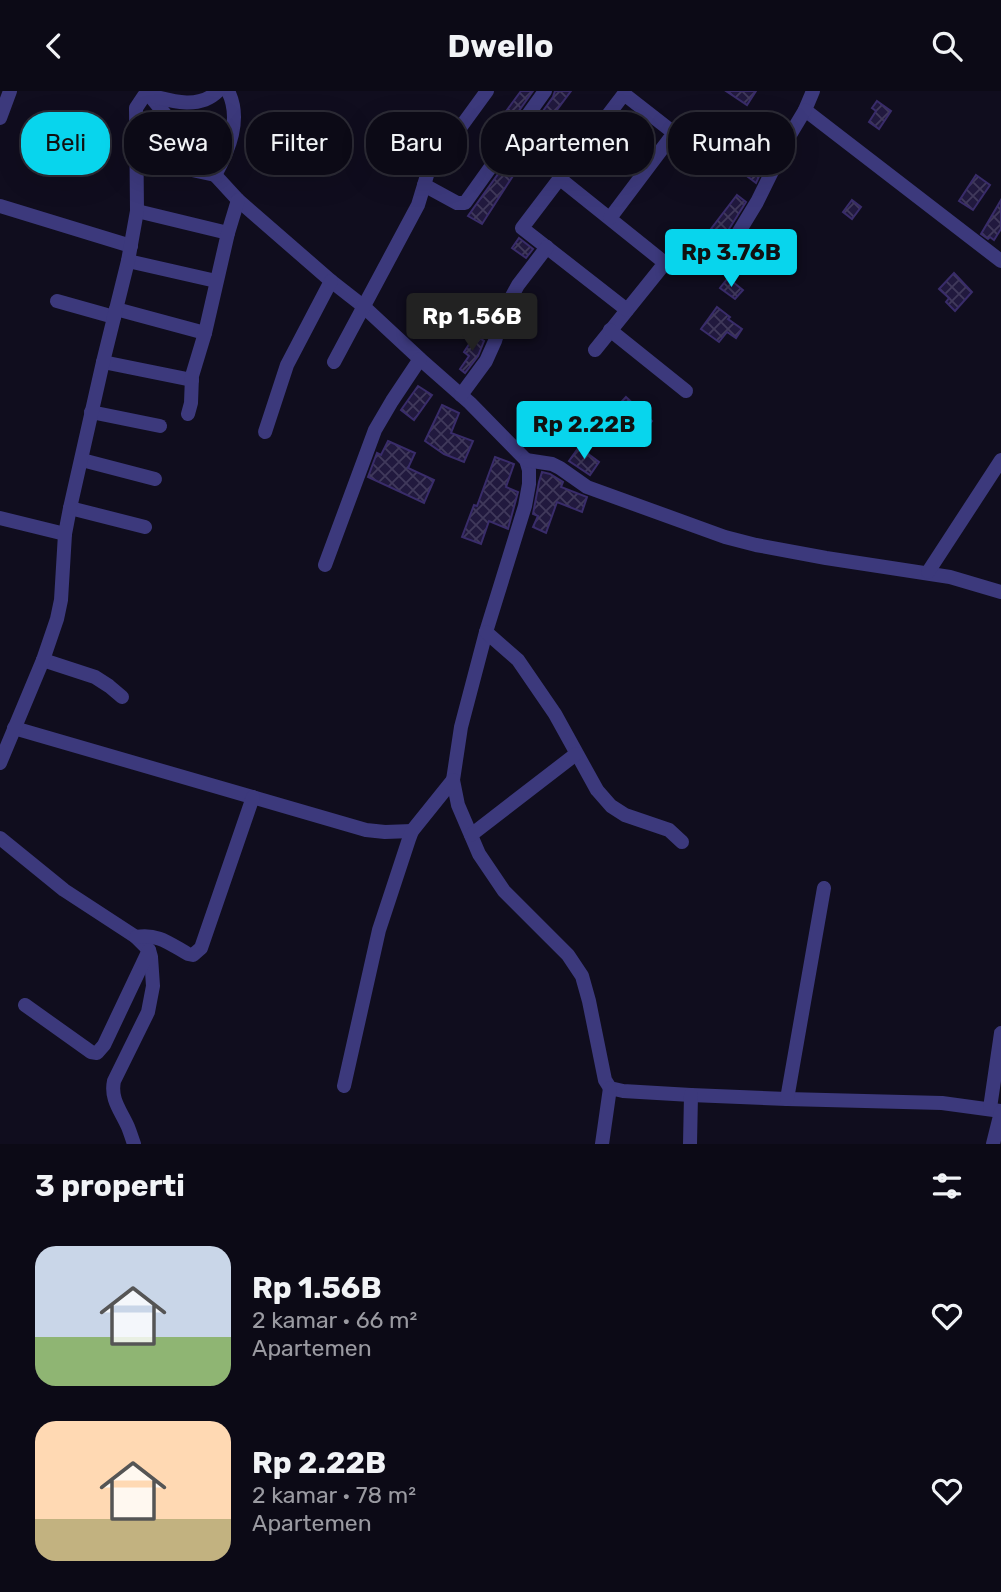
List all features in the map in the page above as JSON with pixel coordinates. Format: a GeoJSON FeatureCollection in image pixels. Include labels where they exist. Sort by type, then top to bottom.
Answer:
{"type":"FeatureCollection","features":[{"type":"Feature","properties":{"kind":"street"},"geometry":{"type":"LineString","coordinates":[[147,93],[180,102],[199,102],[213,97],[218,91]]}},
{"type":"Feature","properties":{"kind":"street"},"geometry":{"type":"LineString","coordinates":[[228,91],[234,111],[232,134]]}},
{"type":"Feature","properties":{"kind":"street"},"geometry":{"type":"LineString","coordinates":[[334,362],[418,205],[428,172],[487,91]]}},
{"type":"Feature","properties":{"kind":"street"},"geometry":{"type":"LineString","coordinates":[[424,184],[457,203],[469,200],[545,91]]}},
{"type":"Feature","properties":{"kind":"street"},"geometry":{"type":"LineString","coordinates":[[717,268],[757,202],[813,91]]}},
{"type":"Feature","properties":{"kind":"street"},"geometry":{"type":"LineString","coordinates":[[0,118],[6,93]]}},
{"type":"Feature","properties":{"kind":"street"},"geometry":{"type":"LineString","coordinates":[[136,112],[140,100],[147,93]]}},
{"type":"Feature","properties":{"kind":"street"},"geometry":{"type":"LineString","coordinates":[[147,93],[163,112]]}},
{"type":"Feature","properties":{"kind":"street"},"geometry":{"type":"LineString","coordinates":[[610,218],[674,133],[624,94],[522,227],[627,310]]}},
{"type":"Feature","properties":{"kind":"street"},"geometry":{"type":"LineString","coordinates":[[805,110],[1001,261]]}},
{"type":"Feature","properties":{"kind":"street"},"geometry":{"type":"LineString","coordinates":[[0,763],[57,619],[61,600],[65,534],[129,254],[137,211],[137,175]]}},
{"type":"Feature","properties":{"kind":"street"},"geometry":{"type":"LineString","coordinates":[[215,175],[238,200],[363,306],[461,395],[526,460],[529,470],[526,506],[485,632],[461,727],[453,780],[457,805],[479,854],[503,891],[568,955],[582,976],[605,1080],[610,1088],[602,1144]]}},
{"type":"Feature","properties":{"kind":"street"},"geometry":{"type":"LineString","coordinates":[[559,178],[665,263],[595,350]]}},
{"type":"Feature","properties":{"kind":"street"},"geometry":{"type":"LineString","coordinates":[[188,414],[192,380],[238,200]]}},
{"type":"Feature","properties":{"kind":"street"},"geometry":{"type":"LineString","coordinates":[[0,206],[129,254],[216,281]]}},
{"type":"Feature","properties":{"kind":"street"},"geometry":{"type":"LineString","coordinates":[[137,211],[228,233]]}},
{"type":"Feature","properties":{"kind":"street"},"geometry":{"type":"LineString","coordinates":[[461,395],[486,361],[505,309],[518,285],[547,247]]}},
{"type":"Feature","properties":{"kind":"street"},"geometry":{"type":"LineString","coordinates":[[265,432],[286,365],[331,281]]}},
{"type":"Feature","properties":{"kind":"street"},"geometry":{"type":"LineString","coordinates":[[57,301],[205,333]]}},
{"type":"Feature","properties":{"kind":"street"},"geometry":{"type":"LineString","coordinates":[[610,330],[686,391]]}},
{"type":"Feature","properties":{"kind":"street"},"geometry":{"type":"LineString","coordinates":[[325,565],[375,430],[420,359]]}},
{"type":"Feature","properties":{"kind":"street"},"geometry":{"type":"LineString","coordinates":[[103,362],[192,380]]}},
{"type":"Feature","properties":{"kind":"street"},"geometry":{"type":"LineString","coordinates":[[91,412],[160,426]]}},
{"type":"Feature","properties":{"kind":"street"},"geometry":{"type":"LineString","coordinates":[[82,460],[155,479]]}},
{"type":"Feature","properties":{"kind":"street"},"geometry":{"type":"LineString","coordinates":[[526,460],[552,464],[587,487],[725,537],[826,558],[928,572],[1001,592]]}},
{"type":"Feature","properties":{"kind":"street"},"geometry":{"type":"LineString","coordinates":[[928,572],[1001,460]]}},
{"type":"Feature","properties":{"kind":"street"},"geometry":{"type":"LineString","coordinates":[[70,508],[145,527]]}},
{"type":"Feature","properties":{"kind":"street"},"geometry":{"type":"LineString","coordinates":[[0,518],[65,534]]}},
{"type":"Feature","properties":{"kind":"street"},"geometry":{"type":"LineString","coordinates":[[485,632],[518,660],[555,714],[597,790],[611,806],[625,815],[669,830],[682,842]]}},
{"type":"Feature","properties":{"kind":"street"},"geometry":{"type":"LineString","coordinates":[[43,660],[102,680],[122,697]]}},
{"type":"Feature","properties":{"kind":"street"},"geometry":{"type":"LineString","coordinates":[[14,728],[376,832],[412,831]]}},
{"type":"Feature","properties":{"kind":"street"},"geometry":{"type":"LineString","coordinates":[[471,835],[576,754]]}},
{"type":"Feature","properties":{"kind":"street"},"geometry":{"type":"LineString","coordinates":[[344,1086],[379,930],[412,831],[453,780]]}},
{"type":"Feature","properties":{"kind":"street"},"geometry":{"type":"LineString","coordinates":[[136,937],[157,937],[193,955],[201,948],[253,797]]}},
{"type":"Feature","properties":{"kind":"street"},"geometry":{"type":"LineString","coordinates":[[0,838],[64,890],[136,937],[149,950],[153,986],[148,1012],[112,1089],[114,1100],[134,1144]]}},
{"type":"Feature","properties":{"kind":"street"},"geometry":{"type":"LineString","coordinates":[[787,1099],[824,888]]}},
{"type":"Feature","properties":{"kind":"street"},"geometry":{"type":"LineString","coordinates":[[26,1006],[91,1052],[97,1053],[104,1045],[149,950]]}},
{"type":"Feature","properties":{"kind":"street"},"geometry":{"type":"LineString","coordinates":[[993,1144],[1001,1033]]}},
{"type":"Feature","properties":{"kind":"street"},"geometry":{"type":"LineString","coordinates":[[610,1088],[691,1095],[943,1103],[997,1110]]}},
{"type":"Feature","properties":{"kind":"street"},"geometry":{"type":"LineString","coordinates":[[690,1144],[691,1095]]}},
{"type":"Feature","properties":{"kind":"building"},"geometry":{"type":"Polygon","coordinates":[[[521,91],[533,91],[518,112],[505,112],[521,91]]]}},
{"type":"Feature","properties":{"kind":"building"},"geometry":{"type":"Polygon","coordinates":[[[555,91],[571,91],[555,112],[542,112],[555,91]]]}},
{"type":"Feature","properties":{"kind":"building"},"geometry":{"type":"Polygon","coordinates":[[[726,91],[756,91],[747,105],[726,91]]]}},
{"type":"Feature","properties":{"kind":"building"},"geometry":{"type":"Polygon","coordinates":[[[877,101],[891,111],[879,129],[869,122],[876,111],[872,108],[877,101]]]}},
{"type":"Feature","properties":{"kind":"building"},"geometry":{"type":"Polygon","coordinates":[[[497,175],[514,175],[482,224],[468,216],[497,175]]]}},
{"type":"Feature","properties":{"kind":"building"},"geometry":{"type":"Polygon","coordinates":[[[746,175],[760,175],[756,183],[746,175]]]}},
{"type":"Feature","properties":{"kind":"building"},"geometry":{"type":"Polygon","coordinates":[[[976,175],[990,185],[973,210],[959,201],[976,175]]]}},
{"type":"Feature","properties":{"kind":"building"},"geometry":{"type":"Polygon","coordinates":[[[737,195],[746,202],[715,249],[711,246],[699,261],[691,255],[737,195]]]}},
{"type":"Feature","properties":{"kind":"building"},"geometry":{"type":"Polygon","coordinates":[[[852,200],[861,207],[852,219],[843,212],[852,200]]]}},
{"type":"Feature","properties":{"kind":"building"},"geometry":{"type":"Polygon","coordinates":[[[1001,200],[1001,229],[994,240],[990,237],[988,239],[981,234],[1001,200]]]}},
{"type":"Feature","properties":{"kind":"building"},"geometry":{"type":"Polygon","coordinates":[[[519,238],[533,249],[526,258],[512,248],[519,238]]]}},
{"type":"Feature","properties":{"kind":"building"},"geometry":{"type":"Polygon","coordinates":[[[954,273],[972,292],[955,311],[946,302],[949,298],[939,289],[954,273]]]}},
{"type":"Feature","properties":{"kind":"building"},"geometry":{"type":"Polygon","coordinates":[[[728,278],[743,290],[735,299],[720,288],[728,278]]]}},
{"type":"Feature","properties":{"kind":"building"},"geometry":{"type":"Polygon","coordinates":[[[470,302],[489,315],[484,323],[465,310],[470,302]]]}},
{"type":"Feature","properties":{"kind":"building"},"geometry":{"type":"Polygon","coordinates":[[[717,307],[742,329],[736,338],[727,332],[719,342],[701,329],[717,307]]]}},
{"type":"Feature","properties":{"kind":"building"},"geometry":{"type":"Polygon","coordinates":[[[475,335],[484,341],[478,356],[465,373],[460,369],[469,356],[464,352],[475,335]]]}},
{"type":"Feature","properties":{"kind":"building"},"geometry":{"type":"Polygon","coordinates":[[[418,386],[432,395],[414,420],[401,410],[418,386]]]}},
{"type":"Feature","properties":{"kind":"building"},"geometry":{"type":"Polygon","coordinates":[[[626,397],[652,421],[641,434],[613,411],[626,397]]]}},
{"type":"Feature","properties":{"kind":"building"},"geometry":{"type":"Polygon","coordinates":[[[442,405],[459,413],[451,433],[473,441],[464,462],[444,454],[425,441],[442,405]]]}},
{"type":"Feature","properties":{"kind":"building"},"geometry":{"type":"Polygon","coordinates":[[[388,441],[415,453],[408,468],[434,480],[424,503],[368,477],[377,453],[381,455],[388,441]]]}},
{"type":"Feature","properties":{"kind":"building"},"geometry":{"type":"Polygon","coordinates":[[[579,447],[599,462],[590,475],[569,461],[579,447]]]}},
{"type":"Feature","properties":{"kind":"building"},"geometry":{"type":"Polygon","coordinates":[[[495,457],[514,464],[506,487],[518,492],[508,529],[489,521],[481,544],[462,537],[495,457]]]}},
{"type":"Feature","properties":{"kind":"building"},"geometry":{"type":"Polygon","coordinates":[[[542,472],[563,482],[561,487],[587,497],[582,512],[557,502],[546,533],[533,527],[538,516],[533,514],[542,472]]]}}]}
